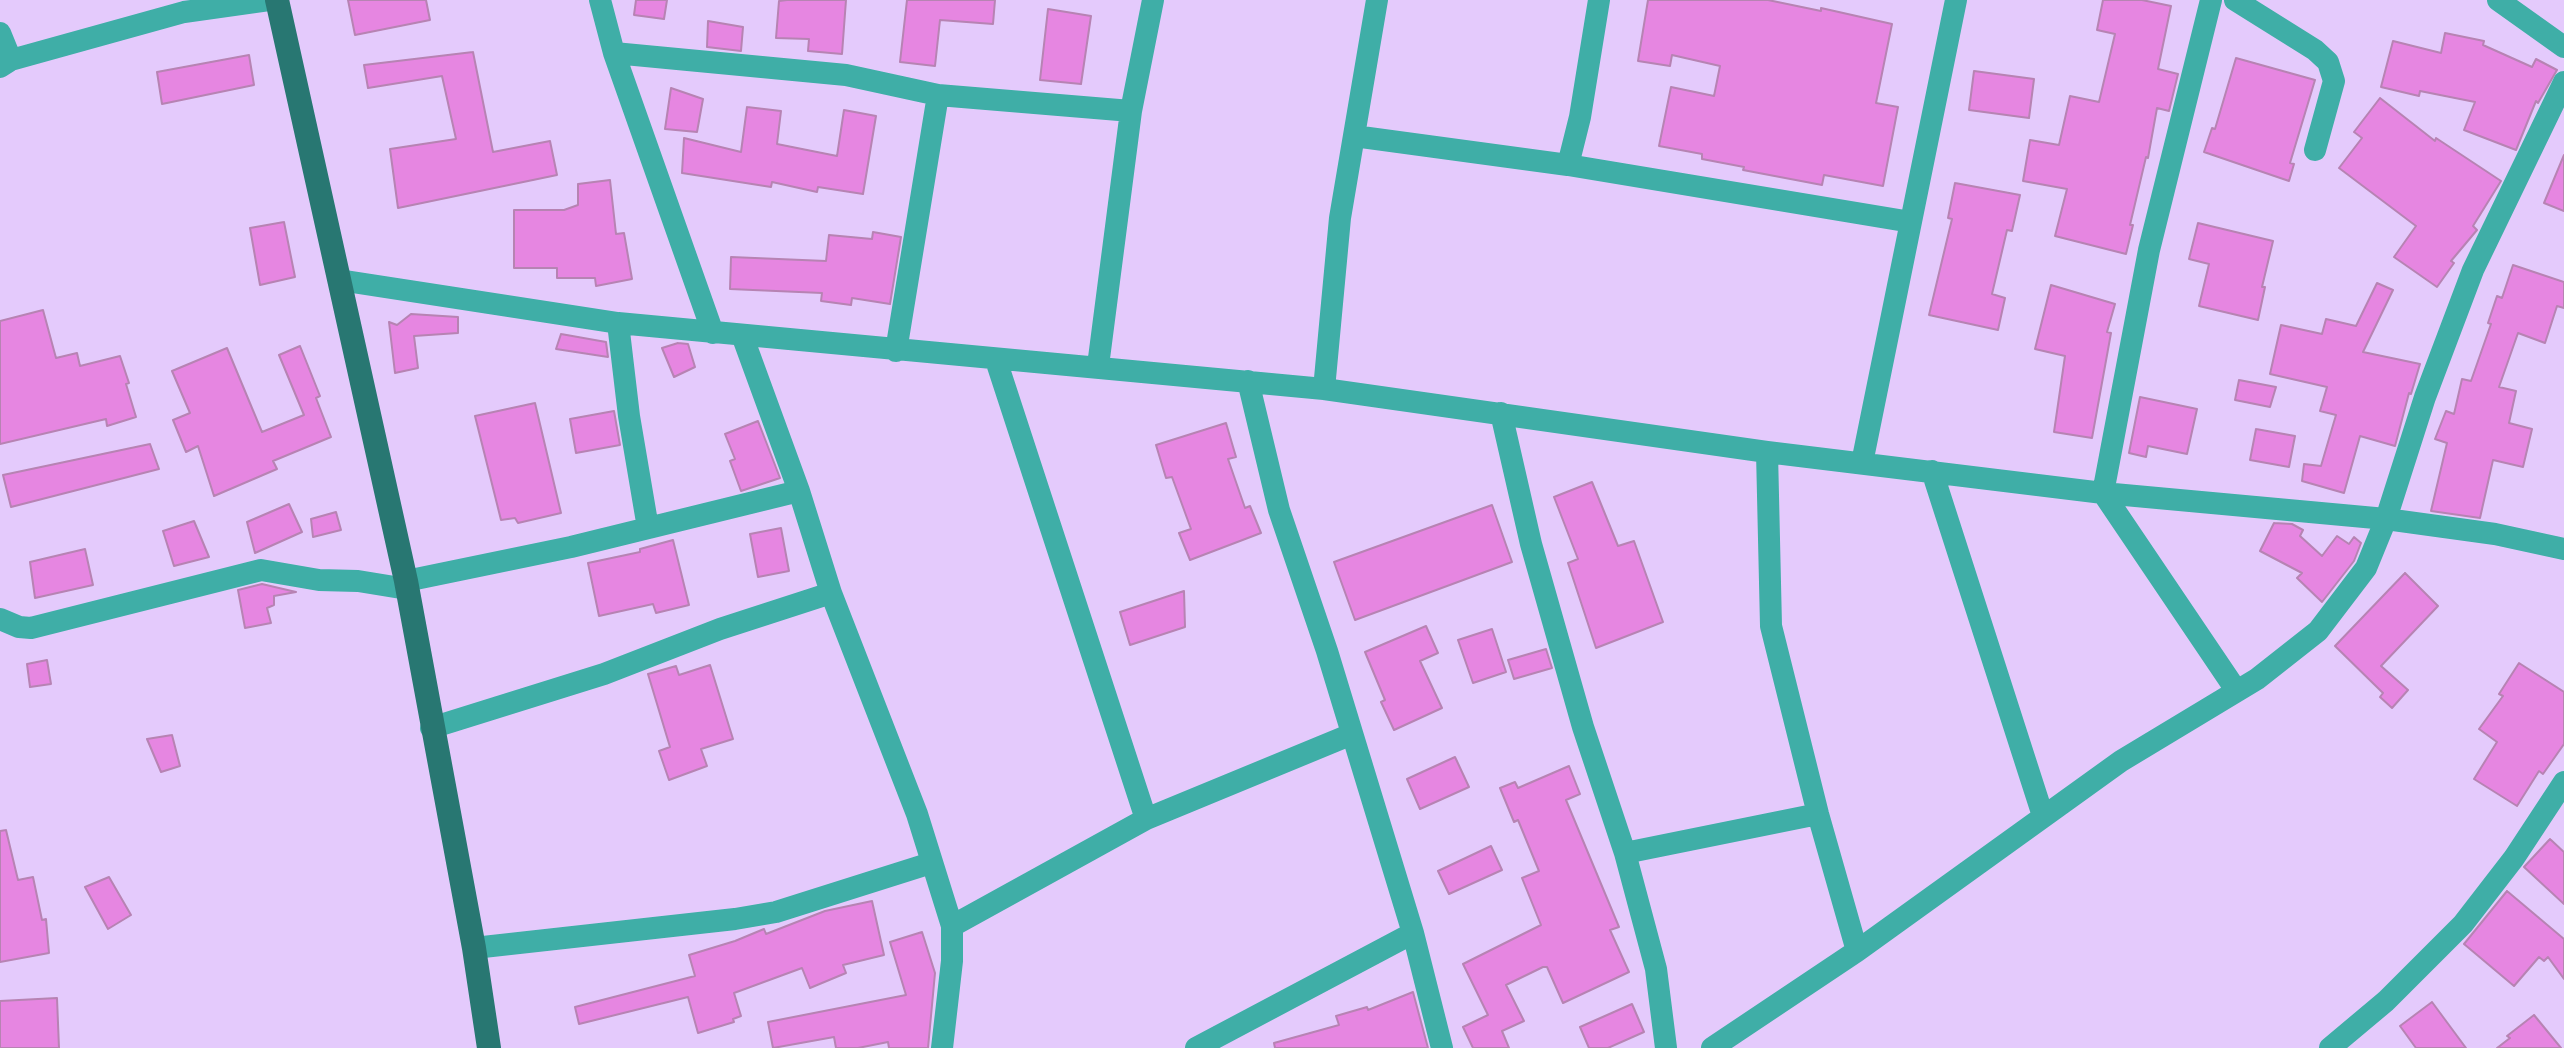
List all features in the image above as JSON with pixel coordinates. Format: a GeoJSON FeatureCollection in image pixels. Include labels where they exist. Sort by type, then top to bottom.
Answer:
{"type":"FeatureCollection","features":[{"type":"Feature","properties":{"kind":"main road"},"geometry":{"type":"LineString","coordinates":[[277,0],[406,585],[474,948],[489,1048]]}},
{"type":"Feature","properties":{"kind":"street"},"geometry":{"type":"LineString","coordinates":[[0,33],[6,64],[204,8],[269,0]]}},
{"type":"Feature","properties":{"kind":"street"},"geometry":{"type":"LineString","coordinates":[[600,0],[614,53],[713,333]]}},
{"type":"Feature","properties":{"kind":"street"},"geometry":{"type":"LineString","coordinates":[[1098,366],[1131,111],[1153,0]]}},
{"type":"Feature","properties":{"kind":"street"},"geometry":{"type":"LineString","coordinates":[[1324,389],[1340,218],[1377,0]]}},
{"type":"Feature","properties":{"kind":"street"},"geometry":{"type":"LineString","coordinates":[[1568,165],[1580,117],[1599,0]]}},
{"type":"Feature","properties":{"kind":"street"},"geometry":{"type":"LineString","coordinates":[[1862,463],[1955,0]]}},
{"type":"Feature","properties":{"kind":"street"},"geometry":{"type":"LineString","coordinates":[[2211,0],[2149,250],[2103,493],[2236,690]]}},
{"type":"Feature","properties":{"kind":"street"},"geometry":{"type":"LineString","coordinates":[[2235,0],[2315,50],[2328,62],[2334,81],[2315,150]]}},
{"type":"Feature","properties":{"kind":"street"},"geometry":{"type":"LineString","coordinates":[[2498,0],[2564,47]]}},
{"type":"Feature","properties":{"kind":"street"},"geometry":{"type":"LineString","coordinates":[[614,53],[846,75],[938,95],[1131,111]]}},
{"type":"Feature","properties":{"kind":"street"},"geometry":{"type":"LineString","coordinates":[[1712,1048],[1857,951],[2121,761],[2257,679],[2326,622],[2366,568],[2473,270],[2564,82]]}},
{"type":"Feature","properties":{"kind":"street"},"geometry":{"type":"LineString","coordinates":[[896,351],[938,95]]}},
{"type":"Feature","properties":{"kind":"street"},"geometry":{"type":"LineString","coordinates":[[1354,136],[1568,165],[1911,222]]}},
{"type":"Feature","properties":{"kind":"street"},"geometry":{"type":"LineString","coordinates":[[339,280],[618,323],[1324,389],[1767,452],[2103,493],[2386,519],[2495,534],[2560,548]]}},
{"type":"Feature","properties":{"kind":"street"},"geometry":{"type":"LineString","coordinates":[[618,323],[629,416],[648,528]]}},
{"type":"Feature","properties":{"kind":"street"},"geometry":{"type":"LineString","coordinates":[[742,335],[799,491],[831,593],[917,814],[952,926],[952,961],[942,1048]]}},
{"type":"Feature","properties":{"kind":"street"},"geometry":{"type":"LineString","coordinates":[[996,360],[1146,819]]}},
{"type":"Feature","properties":{"kind":"street"},"geometry":{"type":"LineString","coordinates":[[1248,381],[1279,510],[1327,651],[1413,933],[1442,1048]]}},
{"type":"Feature","properties":{"kind":"street"},"geometry":{"type":"LineString","coordinates":[[1501,413],[1531,544],[1583,727],[1625,853],[1656,969],[1666,1048]]}},
{"type":"Feature","properties":{"kind":"street"},"geometry":{"type":"LineString","coordinates":[[1767,452],[1771,626],[1818,814],[1857,951]]}},
{"type":"Feature","properties":{"kind":"street"},"geometry":{"type":"LineString","coordinates":[[1932,471],[2043,816]]}},
{"type":"Feature","properties":{"kind":"street"},"geometry":{"type":"LineString","coordinates":[[0,609],[0,619],[31,628],[261,570],[319,580],[406,585],[799,491]]}},
{"type":"Feature","properties":{"kind":"street"},"geometry":{"type":"LineString","coordinates":[[431,728],[604,674],[720,629],[831,593]]}},
{"type":"Feature","properties":{"kind":"street"},"geometry":{"type":"LineString","coordinates":[[952,926],[1146,819],[1352,734]]}},
{"type":"Feature","properties":{"kind":"street"},"geometry":{"type":"LineString","coordinates":[[2330,1048],[2386,1001],[2463,924],[2514,858],[2564,782]]}},
{"type":"Feature","properties":{"kind":"street"},"geometry":{"type":"LineString","coordinates":[[1625,853],[1818,814]]}},
{"type":"Feature","properties":{"kind":"street"},"geometry":{"type":"LineString","coordinates":[[474,948],[762,914],[931,863]]}},
{"type":"Feature","properties":{"kind":"street"},"geometry":{"type":"LineString","coordinates":[[1197,1048],[1413,933]]}},
{"type":"Feature","properties":{"kind":"building"},"geometry":{"type":"Polygon","coordinates":[[[348,0],[426,0],[430,20],[355,35],[348,0]]]}},
{"type":"Feature","properties":{"kind":"building"},"geometry":{"type":"Polygon","coordinates":[[[636,0],[667,0],[664,19],[634,15],[636,0]]]}},
{"type":"Feature","properties":{"kind":"building"},"geometry":{"type":"Polygon","coordinates":[[[846,0],[842,54],[808,51],[809,39],[776,38],[779,1],[846,0]]]}},
{"type":"Feature","properties":{"kind":"building"},"geometry":{"type":"Polygon","coordinates":[[[907,0],[995,0],[993,24],[940,20],[935,66],[900,62],[907,0]]]}},
{"type":"Feature","properties":{"kind":"building"},"geometry":{"type":"Polygon","coordinates":[[[1648,0],[1768,0],[1892,24],[1876,103],[1898,107],[1883,186],[1824,175],[1822,185],[1743,170],[1744,167],[1702,159],[1702,154],[1659,146],[1671,87],[1714,96],[1720,66],[1672,55],[1670,66],[1638,61],[1648,0]]]}},
{"type":"Feature","properties":{"kind":"building"},"geometry":{"type":"Polygon","coordinates":[[[2103,0],[2142,0],[2171,6],[2158,69],[2178,74],[2169,111],[2157,108],[2126,254],[2055,236],[2067,189],[2023,181],[2030,140],[2059,145],[2070,96],[2099,102],[2115,34],[2097,30],[2103,0]]]}},
{"type":"Feature","properties":{"kind":"building"},"geometry":{"type":"Polygon","coordinates":[[[1048,9],[1091,16],[1081,84],[1040,80],[1048,9]]]}},
{"type":"Feature","properties":{"kind":"building"},"geometry":{"type":"Polygon","coordinates":[[[708,21],[743,27],[741,51],[707,47],[708,21]]]}},
{"type":"Feature","properties":{"kind":"building"},"geometry":{"type":"Polygon","coordinates":[[[2445,33],[2484,41],[2483,45],[2532,67],[2536,59],[2557,70],[2538,103],[2536,101],[2516,150],[2464,130],[2475,102],[2420,91],[2419,96],[2381,87],[2393,41],[2441,53],[2445,33]]]}},
{"type":"Feature","properties":{"kind":"building"},"geometry":{"type":"Polygon","coordinates":[[[473,52],[493,152],[550,141],[557,175],[398,208],[390,149],[456,139],[442,76],[368,88],[364,65],[473,52]]]}},
{"type":"Feature","properties":{"kind":"building"},"geometry":{"type":"Polygon","coordinates":[[[249,55],[254,85],[162,104],[157,72],[249,55]]]}},
{"type":"Feature","properties":{"kind":"building"},"geometry":{"type":"Polygon","coordinates":[[[2236,58],[2315,80],[2290,163],[2294,164],[2289,181],[2204,152],[2212,128],[2215,129],[2236,58]]]}},
{"type":"Feature","properties":{"kind":"building"},"geometry":{"type":"Polygon","coordinates":[[[1974,71],[2034,79],[2029,118],[1969,110],[1974,71]]]}},
{"type":"Feature","properties":{"kind":"building"},"geometry":{"type":"Polygon","coordinates":[[[671,88],[703,99],[697,132],[665,129],[671,88]]]}},
{"type":"Feature","properties":{"kind":"building"},"geometry":{"type":"Polygon","coordinates":[[[2380,98],[2435,141],[2436,138],[2501,181],[2473,226],[2477,230],[2451,261],[2454,263],[2437,287],[2394,257],[2416,226],[2339,168],[2362,138],[2354,132],[2380,98]]]}},
{"type":"Feature","properties":{"kind":"building"},"geometry":{"type":"Polygon","coordinates":[[[747,107],[781,111],[777,144],[837,156],[844,110],[876,116],[863,194],[818,187],[817,192],[772,182],[771,187],[682,173],[684,138],[741,152],[747,107]]]}},
{"type":"Feature","properties":{"kind":"building"},"geometry":{"type":"Polygon","coordinates":[[[2564,155],[2564,211],[2544,203],[2564,155]]]}},
{"type":"Feature","properties":{"kind":"building"},"geometry":{"type":"Polygon","coordinates":[[[610,180],[616,234],[624,233],[632,279],[596,286],[595,278],[557,278],[557,268],[514,268],[514,210],[564,210],[578,205],[578,184],[610,180]]]}},
{"type":"Feature","properties":{"kind":"building"},"geometry":{"type":"Polygon","coordinates":[[[1955,183],[2020,195],[2012,231],[2007,230],[1992,294],[2005,298],[1998,330],[1929,315],[1952,219],[1948,218],[1955,183]]]}},
{"type":"Feature","properties":{"kind":"building"},"geometry":{"type":"Polygon","coordinates":[[[284,222],[295,277],[260,285],[250,228],[284,222]]]}},
{"type":"Feature","properties":{"kind":"building"},"geometry":{"type":"Polygon","coordinates":[[[2198,223],[2273,241],[2258,320],[2199,306],[2209,264],[2189,259],[2198,223]]]}},
{"type":"Feature","properties":{"kind":"building"},"geometry":{"type":"Polygon","coordinates":[[[873,232],[901,237],[890,304],[852,298],[851,305],[821,301],[822,293],[730,289],[731,257],[826,261],[829,235],[872,239],[873,232]]]}},
{"type":"Feature","properties":{"kind":"building"},"geometry":{"type":"Polygon","coordinates":[[[2513,265],[2564,282],[2564,308],[2557,306],[2545,343],[2518,333],[2499,387],[2516,391],[2509,423],[2532,429],[2523,467],[2493,460],[2480,518],[2431,511],[2447,443],[2435,439],[2446,411],[2454,414],[2462,379],[2471,381],[2491,324],[2488,323],[2497,296],[2502,298],[2513,265]]]}},
{"type":"Feature","properties":{"kind":"building"},"geometry":{"type":"Polygon","coordinates":[[[2377,283],[2393,290],[2363,352],[2420,364],[2395,446],[2360,436],[2344,493],[2302,481],[2304,464],[2321,466],[2336,415],[2320,411],[2327,387],[2270,374],[2281,325],[2322,334],[2326,319],[2356,326],[2377,283]]]}},
{"type":"Feature","properties":{"kind":"building"},"geometry":{"type":"Polygon","coordinates":[[[2051,285],[2115,304],[2107,332],[2111,333],[2092,438],[2054,432],[2065,356],[2035,349],[2051,285]]]}},
{"type":"Feature","properties":{"kind":"building"},"geometry":{"type":"Polygon","coordinates":[[[43,310],[56,358],[77,353],[80,366],[120,356],[136,417],[107,426],[106,419],[0,444],[0,321],[43,310]]]}},
{"type":"Feature","properties":{"kind":"building"},"geometry":{"type":"Polygon","coordinates":[[[411,314],[458,317],[458,333],[414,336],[418,368],[395,373],[389,322],[397,325],[411,314]]]}},
{"type":"Feature","properties":{"kind":"building"},"geometry":{"type":"Polygon","coordinates":[[[561,334],[606,342],[608,357],[556,349],[561,334]]]}},
{"type":"Feature","properties":{"kind":"building"},"geometry":{"type":"Polygon","coordinates":[[[678,343],[688,344],[695,367],[674,377],[662,348],[678,343]]]}},
{"type":"Feature","properties":{"kind":"building"},"geometry":{"type":"Polygon","coordinates":[[[300,346],[320,396],[316,398],[331,437],[273,461],[277,469],[214,496],[198,446],[186,452],[173,420],[190,413],[172,371],[227,348],[262,432],[304,415],[279,355],[300,346]]]}},
{"type":"Feature","properties":{"kind":"building"},"geometry":{"type":"Polygon","coordinates":[[[2239,380],[2276,387],[2270,407],[2235,400],[2239,380]]]}},
{"type":"Feature","properties":{"kind":"building"},"geometry":{"type":"Polygon","coordinates":[[[2140,397],[2197,409],[2187,454],[2148,446],[2146,457],[2129,453],[2140,397]]]}},
{"type":"Feature","properties":{"kind":"building"},"geometry":{"type":"Polygon","coordinates":[[[535,403],[561,513],[518,523],[515,518],[501,520],[475,416],[535,403]]]}},
{"type":"Feature","properties":{"kind":"building"},"geometry":{"type":"Polygon","coordinates":[[[614,411],[620,445],[576,453],[570,419],[614,411]]]}},
{"type":"Feature","properties":{"kind":"building"},"geometry":{"type":"Polygon","coordinates":[[[758,421],[780,478],[741,491],[730,461],[735,459],[725,434],[758,421]]]}},
{"type":"Feature","properties":{"kind":"building"},"geometry":{"type":"Polygon","coordinates":[[[1226,423],[1236,457],[1228,459],[1245,508],[1250,506],[1261,533],[1190,560],[1179,533],[1191,529],[1172,477],[1166,478],[1156,445],[1226,423]]]}},
{"type":"Feature","properties":{"kind":"building"},"geometry":{"type":"Polygon","coordinates":[[[2256,429],[2295,436],[2289,467],[2250,460],[2256,429]]]}},
{"type":"Feature","properties":{"kind":"building"},"geometry":{"type":"Polygon","coordinates":[[[150,444],[159,469],[11,507],[3,475],[150,444]]]}},
{"type":"Feature","properties":{"kind":"building"},"geometry":{"type":"Polygon","coordinates":[[[1592,482],[1618,546],[1634,541],[1663,622],[1596,648],[1568,563],[1578,559],[1554,497],[1592,482]]]}},
{"type":"Feature","properties":{"kind":"building"},"geometry":{"type":"Polygon","coordinates":[[[289,504],[302,532],[255,553],[247,522],[289,504]]]}},
{"type":"Feature","properties":{"kind":"building"},"geometry":{"type":"Polygon","coordinates":[[[1492,505],[1512,562],[1355,620],[1334,562],[1492,505]]]}},
{"type":"Feature","properties":{"kind":"building"},"geometry":{"type":"Polygon","coordinates":[[[336,512],[341,530],[313,537],[311,519],[336,512]]]}},
{"type":"Feature","properties":{"kind":"building"},"geometry":{"type":"Polygon","coordinates":[[[194,521],[209,557],[174,566],[163,531],[194,521]]]}},
{"type":"Feature","properties":{"kind":"building"},"geometry":{"type":"Polygon","coordinates":[[[2274,523],[2292,524],[2303,530],[2300,536],[2322,556],[2337,536],[2349,544],[2354,537],[2361,543],[2354,561],[2322,602],[2297,578],[2302,573],[2260,551],[2274,523]]]}},
{"type":"Feature","properties":{"kind":"building"},"geometry":{"type":"Polygon","coordinates":[[[781,528],[789,571],[758,577],[750,534],[781,528]]]}},
{"type":"Feature","properties":{"kind":"building"},"geometry":{"type":"Polygon","coordinates":[[[673,540],[689,605],[656,613],[653,604],[599,616],[588,563],[640,552],[640,549],[673,540]]]}},
{"type":"Feature","properties":{"kind":"building"},"geometry":{"type":"Polygon","coordinates":[[[85,549],[93,585],[35,598],[30,562],[85,549]]]}},
{"type":"Feature","properties":{"kind":"building"},"geometry":{"type":"Polygon","coordinates":[[[2405,573],[2438,606],[2381,666],[2408,690],[2392,708],[2380,697],[2383,693],[2335,646],[2405,573]]]}},
{"type":"Feature","properties":{"kind":"building"},"geometry":{"type":"Polygon","coordinates":[[[262,584],[296,592],[274,596],[274,605],[267,608],[271,623],[245,628],[238,590],[262,584]]]}},
{"type":"Feature","properties":{"kind":"building"},"geometry":{"type":"Polygon","coordinates":[[[1184,591],[1185,627],[1130,645],[1120,612],[1184,591]]]}},
{"type":"Feature","properties":{"kind":"building"},"geometry":{"type":"Polygon","coordinates":[[[1426,626],[1438,653],[1420,661],[1442,708],[1394,730],[1381,702],[1385,700],[1365,652],[1426,626]]]}},
{"type":"Feature","properties":{"kind":"building"},"geometry":{"type":"Polygon","coordinates":[[[1492,629],[1506,672],[1473,683],[1458,640],[1492,629]]]}},
{"type":"Feature","properties":{"kind":"building"},"geometry":{"type":"Polygon","coordinates":[[[1546,649],[1552,668],[1514,679],[1508,660],[1546,649]]]}},
{"type":"Feature","properties":{"kind":"building"},"geometry":{"type":"Polygon","coordinates":[[[47,660],[51,684],[30,687],[27,664],[47,660]]]}},
{"type":"Feature","properties":{"kind":"building"},"geometry":{"type":"Polygon","coordinates":[[[2519,663],[2564,692],[2564,744],[2543,774],[2539,771],[2517,806],[2474,779],[2497,742],[2479,729],[2503,696],[2499,694],[2519,663]]]}},
{"type":"Feature","properties":{"kind":"building"},"geometry":{"type":"Polygon","coordinates":[[[710,665],[733,739],[701,749],[707,766],[669,780],[659,751],[670,747],[648,674],[676,666],[679,675],[710,665]]]}},
{"type":"Feature","properties":{"kind":"building"},"geometry":{"type":"Polygon","coordinates":[[[172,735],[180,766],[161,772],[147,739],[172,735]]]}},
{"type":"Feature","properties":{"kind":"building"},"geometry":{"type":"Polygon","coordinates":[[[1455,757],[1469,787],[1420,809],[1407,779],[1455,757]]]}},
{"type":"Feature","properties":{"kind":"building"},"geometry":{"type":"Polygon","coordinates":[[[1569,766],[1580,794],[1566,800],[1619,927],[1610,930],[1629,972],[1563,1003],[1547,967],[1506,985],[1524,1021],[1502,1031],[1509,1048],[1473,1048],[1463,1027],[1488,1015],[1463,964],[1541,925],[1522,878],[1539,871],[1518,820],[1514,822],[1500,788],[1515,782],[1518,788],[1569,766]]]}},
{"type":"Feature","properties":{"kind":"building"},"geometry":{"type":"Polygon","coordinates":[[[6,830],[18,880],[33,877],[42,920],[46,919],[49,953],[0,962],[0,831],[6,830]]]}},
{"type":"Feature","properties":{"kind":"building"},"geometry":{"type":"Polygon","coordinates":[[[2550,839],[2564,852],[2564,904],[2524,867],[2550,839]]]}},
{"type":"Feature","properties":{"kind":"building"},"geometry":{"type":"Polygon","coordinates":[[[1491,846],[1502,870],[1449,894],[1438,871],[1491,846]]]}},
{"type":"Feature","properties":{"kind":"building"},"geometry":{"type":"Polygon","coordinates":[[[109,877],[131,915],[108,929],[85,887],[109,877]]]}},
{"type":"Feature","properties":{"kind":"building"},"geometry":{"type":"Polygon","coordinates":[[[2507,891],[2564,939],[2564,979],[2548,957],[2544,961],[2539,957],[2514,986],[2464,944],[2507,891]]]}},
{"type":"Feature","properties":{"kind":"building"},"geometry":{"type":"Polygon","coordinates":[[[872,901],[884,955],[843,965],[846,973],[810,988],[802,968],[734,993],[741,1016],[733,1019],[734,1022],[698,1033],[688,997],[579,1024],[575,1007],[695,976],[689,955],[764,929],[766,934],[825,911],[872,901]]]}},
{"type":"Feature","properties":{"kind":"building"},"geometry":{"type":"Polygon","coordinates":[[[922,932],[935,973],[928,1048],[889,1048],[888,1042],[858,1048],[836,1048],[834,1037],[773,1048],[768,1022],[906,995],[890,942],[922,932]]]}},
{"type":"Feature","properties":{"kind":"building"},"geometry":{"type":"Polygon","coordinates":[[[1413,992],[1428,1048],[1275,1048],[1274,1043],[1339,1025],[1336,1016],[1367,1007],[1368,1010],[1413,992]]]}},
{"type":"Feature","properties":{"kind":"building"},"geometry":{"type":"Polygon","coordinates":[[[57,998],[59,1048],[0,1048],[0,1001],[57,998]]]}},
{"type":"Feature","properties":{"kind":"building"},"geometry":{"type":"Polygon","coordinates":[[[2432,1002],[2466,1048],[2416,1048],[2400,1026],[2432,1002]]]}},
{"type":"Feature","properties":{"kind":"building"},"geometry":{"type":"Polygon","coordinates":[[[1632,1004],[1644,1032],[1608,1048],[1589,1048],[1580,1027],[1632,1004]]]}},
{"type":"Feature","properties":{"kind":"building"},"geometry":{"type":"Polygon","coordinates":[[[2534,1015],[2561,1048],[2497,1048],[2510,1038],[2507,1036],[2534,1015]]]}}]}
